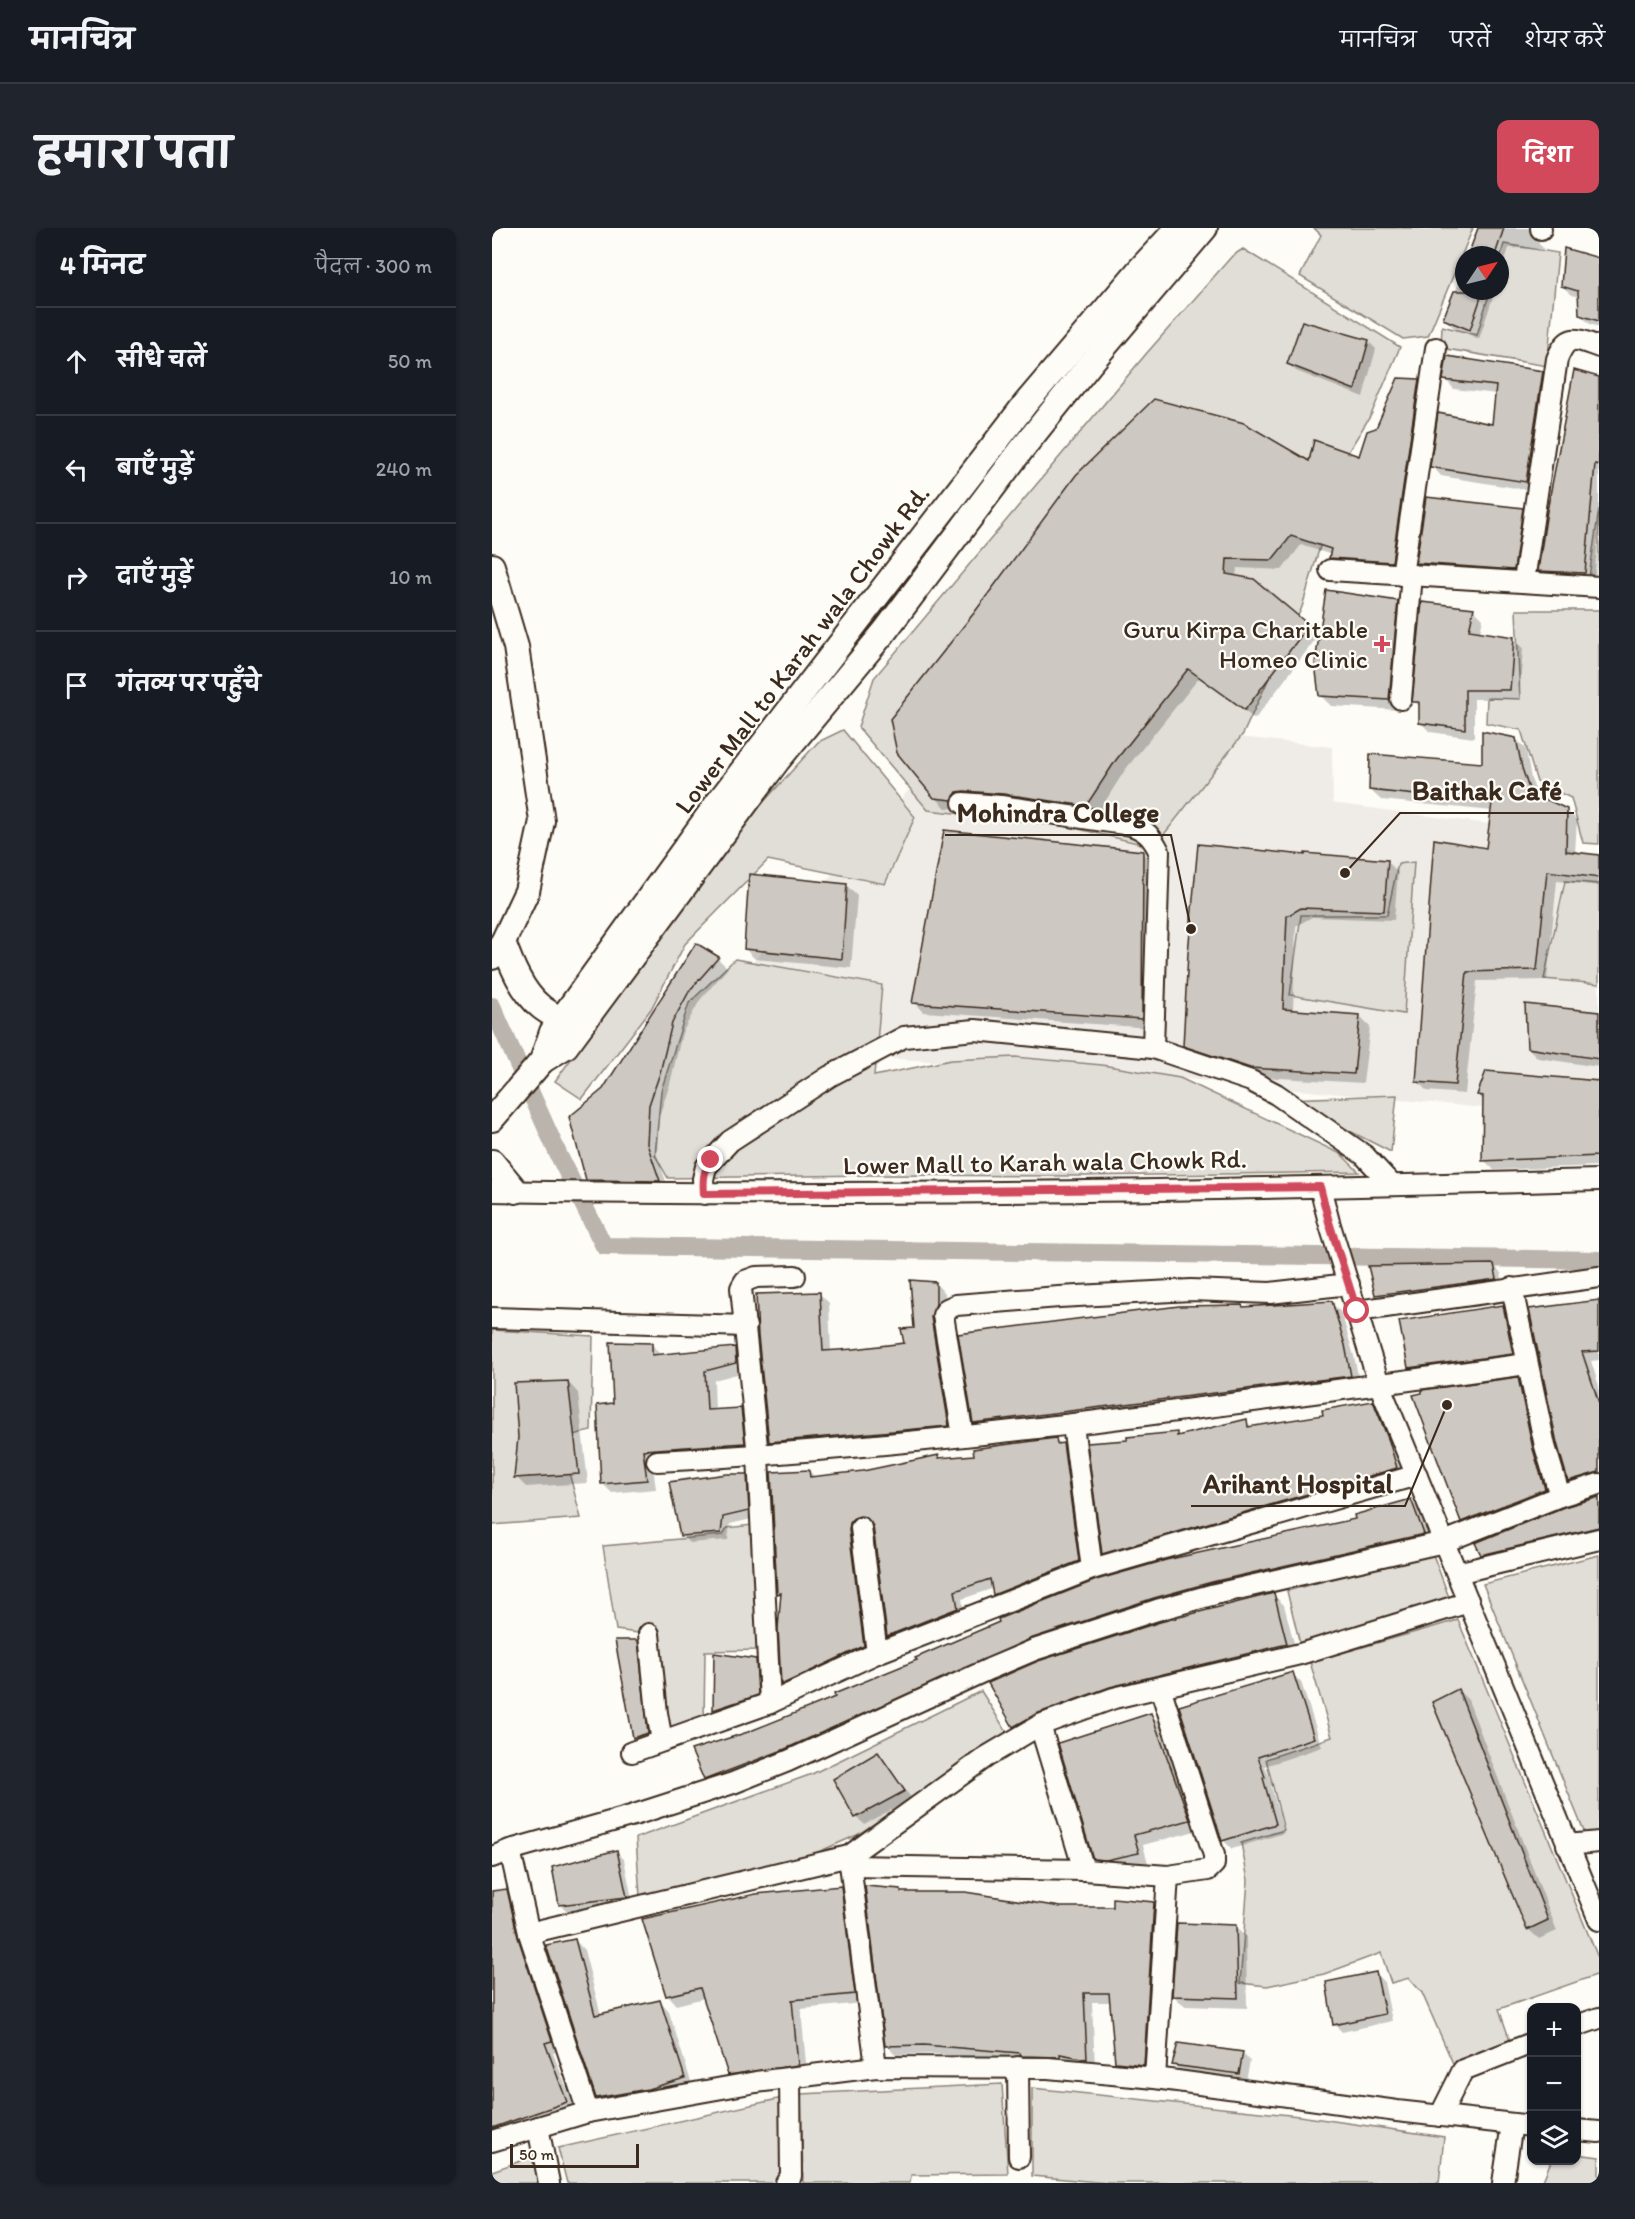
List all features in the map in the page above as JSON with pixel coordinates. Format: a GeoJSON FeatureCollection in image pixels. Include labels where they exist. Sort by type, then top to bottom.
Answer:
{"type":"FeatureCollection","features":[{"type":"Feature","properties":{"kind":"main road","name":"Lower Mall to Karah wala Chowk Rd."},"geometry":{"type":"LineString","coordinates":[[492,1119],[540,1064],[552,1032],[719,801],[1026,403],[1140,268],[1178,228]]}},
{"type":"Feature","properties":{"kind":"main road"},"geometry":{"type":"LineString","coordinates":[[540,1064],[566,1046],[778,760],[885,631],[1022,449],[1084,371],[1205,228]]}},
{"type":"Feature","properties":{"kind":"main road"},"geometry":{"type":"LineString","coordinates":[[1065,357],[1084,371]]}},
{"type":"Feature","properties":{"kind":"main road"},"geometry":{"type":"LineString","coordinates":[[492,566],[516,647],[542,821],[527,891],[496,951],[510,961],[526,990],[540,1007],[562,1020]]}},
{"type":"Feature","properties":{"kind":"main road"},"geometry":{"type":"LineString","coordinates":[[492,1162],[504,1191]]}},
{"type":"Feature","properties":{"kind":"street"},"geometry":{"type":"LineString","coordinates":[[1524,581],[1557,359],[1562,348],[1571,339],[1599,347]]}},
{"type":"Feature","properties":{"kind":"street"},"geometry":{"type":"LineString","coordinates":[[1401,699],[1407,575],[1436,348]]}},
{"type":"Feature","properties":{"kind":"street"},"geometry":{"type":"LineString","coordinates":[[1330,570],[1599,587]]}},
{"type":"Feature","properties":{"kind":"street"},"geometry":{"type":"LineString","coordinates":[[963,803],[1002,806],[1131,825],[1141,828],[1151,836],[1159,851],[1153,1048]]}},
{"type":"Feature","properties":{"kind":"street"},"geometry":{"type":"LineString","coordinates":[[704,1194],[703,1179],[706,1167],[730,1141],[830,1076],[904,1037],[975,1030],[1153,1048],[1251,1081],[1276,1094],[1364,1155],[1392,1185]]}},
{"type":"Feature","properties":{"kind":"street","name":"Lower Mall to Karah wala Chowk Rd."},"geometry":{"type":"LineString","coordinates":[[504,1191],[704,1194],[1320,1187],[1599,1180]]}},
{"type":"Feature","properties":{"kind":"street"},"geometry":{"type":"LineString","coordinates":[[1320,1187],[1379,1384],[1599,1920]]}},
{"type":"Feature","properties":{"kind":"street"},"geometry":{"type":"LineString","coordinates":[[963,1436],[944,1315],[947,1309],[956,1305],[1191,1290],[1270,1293],[1346,1275]]}},
{"type":"Feature","properties":{"kind":"street"},"geometry":{"type":"LineString","coordinates":[[770,1703],[758,1456],[741,1284],[756,1277],[795,1276]]}},
{"type":"Feature","properties":{"kind":"street"},"geometry":{"type":"LineString","coordinates":[[1357,1311],[1599,1277]]}},
{"type":"Feature","properties":{"kind":"street"},"geometry":{"type":"LineString","coordinates":[[1512,1288],[1545,1446],[1560,1496]]}},
{"type":"Feature","properties":{"kind":"street"},"geometry":{"type":"LineString","coordinates":[[492,1318],[746,1326]]}},
{"type":"Feature","properties":{"kind":"street"},"geometry":{"type":"LineString","coordinates":[[657,1461],[758,1456],[1073,1425],[1527,1364]]}},
{"type":"Feature","properties":{"kind":"street"},"geometry":{"type":"LineString","coordinates":[[1073,1425],[1092,1569]]}},
{"type":"Feature","properties":{"kind":"street"},"geometry":{"type":"LineString","coordinates":[[632,1752],[770,1703],[877,1653],[1092,1569],[1417,1475]]}},
{"type":"Feature","properties":{"kind":"street"},"geometry":{"type":"LineString","coordinates":[[588,2112],[501,1854],[733,1784],[989,1669],[1044,1647],[1157,1610],[1215,1594],[1444,1542],[1560,1496],[1599,1484]]}},
{"type":"Feature","properties":{"kind":"street"},"geometry":{"type":"LineString","coordinates":[[861,1528],[877,1653]]}},
{"type":"Feature","properties":{"kind":"street"},"geometry":{"type":"LineString","coordinates":[[1457,1574],[1599,1539]]}},
{"type":"Feature","properties":{"kind":"street"},"geometry":{"type":"LineString","coordinates":[[850,1861],[986,1757],[1040,1725],[1106,1701],[1300,1654],[1469,1602]]}},
{"type":"Feature","properties":{"kind":"street"},"geometry":{"type":"LineString","coordinates":[[649,1634],[662,1741]]}},
{"type":"Feature","properties":{"kind":"street"},"geometry":{"type":"LineString","coordinates":[[529,1933],[850,1861],[1084,1870],[1168,1876],[1208,1870],[1214,1864],[1214,1855],[1160,1687]]}},
{"type":"Feature","properties":{"kind":"street"},"geometry":{"type":"LineString","coordinates":[[1040,1725],[1084,1870]]}},
{"type":"Feature","properties":{"kind":"street"},"geometry":{"type":"LineString","coordinates":[[1567,1845],[1599,1842]]}},
{"type":"Feature","properties":{"kind":"street"},"geometry":{"type":"LineString","coordinates":[[850,1861],[876,2067]]}},
{"type":"Feature","properties":{"kind":"street"},"geometry":{"type":"LineString","coordinates":[[1155,2078],[1168,1876]]}},
{"type":"Feature","properties":{"kind":"street"},"geometry":{"type":"LineString","coordinates":[[1581,2024],[1599,2018]]}},
{"type":"Feature","properties":{"kind":"street"},"geometry":{"type":"LineString","coordinates":[[1440,2116],[1463,2070],[1527,2045]]}},
{"type":"Feature","properties":{"kind":"street"},"geometry":{"type":"LineString","coordinates":[[492,2141],[588,2112],[756,2082],[876,2067],[1048,2068],[1155,2078],[1522,2125],[1503,2183]]}},
{"type":"Feature","properties":{"kind":"street"},"geometry":{"type":"LineString","coordinates":[[1018,2067],[1019,2157]]}},
{"type":"Feature","properties":{"kind":"street"},"geometry":{"type":"LineString","coordinates":[[786,2183],[791,2176],[790,2079]]}},
{"type":"Feature","properties":{"kind":"street"},"geometry":{"type":"LineString","coordinates":[[538,2127],[549,2183]]}},
{"type":"Feature","properties":{"kind":"street"},"geometry":{"type":"LineString","coordinates":[[1581,2130],[1599,2132]]}},
{"type":"Feature","properties":{"kind":"shaded area"},"geometry":{"type":"Polygon","coordinates":[[[1314,228],[1473,228],[1466,246],[1455,246],[1455,271],[1428,336],[1403,339],[1300,276],[1321,235],[1314,228]]]}},
{"type":"Feature","properties":{"kind":"shaded area"},"geometry":{"type":"Polygon","coordinates":[[[1504,244],[1558,253],[1547,366],[1441,348],[1442,326],[1477,335],[1487,300],[1509,300],[1509,246],[1503,246],[1504,244]]]}},
{"type":"Feature","properties":{"kind":"shaded area"},"geometry":{"type":"Polygon","coordinates":[[[1243,249],[1400,347],[1371,415],[1348,452],[1302,607],[1243,734],[1154,847],[1066,826],[928,810],[858,727],[874,678],[1146,354],[1232,256],[1243,249]]]}},
{"type":"Feature","properties":{"kind":"shaded area"},"geometry":{"type":"Polygon","coordinates":[[[1599,509],[1599,578],[1589,577],[1599,509]]]}},
{"type":"Feature","properties":{"kind":"shaded area"},"geometry":{"type":"Polygon","coordinates":[[[1516,610],[1599,610],[1599,844],[1583,843],[1571,798],[1537,782],[1521,730],[1486,723],[1487,698],[1520,699],[1516,610]]]}},
{"type":"Feature","properties":{"kind":"shaded area"},"geometry":{"type":"Polygon","coordinates":[[[1046,716],[1332,747],[1333,803],[1533,830],[1599,862],[1599,1100],[1567,1116],[1135,1074],[882,1058],[722,996],[975,717],[1046,716]]]}},
{"type":"Feature","properties":{"kind":"shaded area"},"geometry":{"type":"Polygon","coordinates":[[[843,730],[915,817],[885,884],[768,860],[685,944],[651,1009],[582,1099],[555,1081],[740,828],[818,742],[843,730]]]}},
{"type":"Feature","properties":{"kind":"shaded area"},"geometry":{"type":"Polygon","coordinates":[[[1414,862],[1404,1014],[1290,995],[1301,915],[1387,915],[1398,864],[1414,862]]]}},
{"type":"Feature","properties":{"kind":"shaded area"},"geometry":{"type":"Polygon","coordinates":[[[1565,881],[1599,884],[1599,984],[1544,979],[1565,881]]]}},
{"type":"Feature","properties":{"kind":"shaded area"},"geometry":{"type":"Polygon","coordinates":[[[735,959],[882,985],[874,1076],[951,1060],[1015,1057],[1102,1065],[1180,1078],[1341,1154],[1359,1172],[668,1178],[655,1155],[661,1091],[689,1003],[735,959]]]}},
{"type":"Feature","properties":{"kind":"shaded area"},"geometry":{"type":"Polygon","coordinates":[[[1397,1095],[1391,1152],[1287,1099],[1397,1095]]]}},
{"type":"Feature","properties":{"kind":"shaded area"},"geometry":{"type":"Polygon","coordinates":[[[492,1330],[593,1336],[591,1431],[560,1438],[581,1518],[492,1525],[492,1330]]]}},
{"type":"Feature","properties":{"kind":"shaded area"},"geometry":{"type":"Polygon","coordinates":[[[752,1525],[760,1650],[705,1651],[704,1721],[665,1735],[653,1635],[616,1630],[603,1546],[723,1535],[727,1528],[752,1525]]]}},
{"type":"Feature","properties":{"kind":"shaded area"},"geometry":{"type":"Polygon","coordinates":[[[1432,1552],[1450,1600],[1300,1644],[1287,1591],[1432,1552]]]}},
{"type":"Feature","properties":{"kind":"shaded area"},"geometry":{"type":"Polygon","coordinates":[[[1599,1555],[1599,1833],[1585,1834],[1483,1584],[1599,1555]]]}},
{"type":"Feature","properties":{"kind":"shaded area"},"geometry":{"type":"Polygon","coordinates":[[[1458,1620],[1599,1960],[1599,1974],[1499,2009],[1515,2055],[1459,2077],[1422,1993],[1409,1978],[1391,1983],[1381,1953],[1324,1974],[1267,1986],[1240,1983],[1248,1880],[1241,1843],[1284,1830],[1266,1759],[1332,1737],[1310,1662],[1458,1620]]]}},
{"type":"Feature","properties":{"kind":"shaded area"},"geometry":{"type":"Polygon","coordinates":[[[981,1691],[1008,1734],[857,1835],[800,1860],[640,1897],[636,1838],[812,1774],[981,1691]]]}},
{"type":"Feature","properties":{"kind":"shaded area"},"geometry":{"type":"Polygon","coordinates":[[[1002,2084],[1008,2174],[911,2175],[910,2183],[803,2183],[801,2094],[1002,2084]]]}},
{"type":"Feature","properties":{"kind":"shaded area"},"geometry":{"type":"Polygon","coordinates":[[[1032,2088],[1299,2116],[1444,2137],[1439,2183],[1108,2183],[1032,2176],[1032,2088]]]}},
{"type":"Feature","properties":{"kind":"shaded area"},"geometry":{"type":"Polygon","coordinates":[[[787,2097],[784,2183],[567,2183],[558,2148],[787,2097]]]}},
{"type":"Feature","properties":{"kind":"shaded area"},"geometry":{"type":"Polygon","coordinates":[[[1581,2155],[1599,2157],[1599,2183],[1542,2183],[1549,2165],[1581,2165],[1581,2155]]]}},
{"type":"Feature","properties":{"kind":"shaded area"},"geometry":{"type":"Polygon","coordinates":[[[535,2156],[540,2183],[492,2183],[492,2171],[535,2156]]]}},
{"type":"Feature","properties":{"kind":"building"},"geometry":{"type":"Polygon","coordinates":[[[1478,228],[1504,228],[1498,246],[1471,246],[1478,228]]]}},
{"type":"Feature","properties":{"kind":"building"},"geometry":{"type":"Polygon","coordinates":[[[1564,248],[1599,258],[1599,321],[1579,315],[1578,291],[1561,286],[1564,248]]]}},
{"type":"Feature","properties":{"kind":"building"},"geometry":{"type":"Polygon","coordinates":[[[1454,291],[1455,300],[1480,300],[1470,330],[1443,319],[1454,291]]]}},
{"type":"Feature","properties":{"kind":"building"},"geometry":{"type":"Polygon","coordinates":[[[1302,321],[1369,340],[1355,390],[1287,364],[1302,321]]]}},
{"type":"Feature","properties":{"kind":"building"},"geometry":{"type":"Polygon","coordinates":[[[1447,356],[1543,371],[1526,482],[1430,467],[1438,413],[1492,424],[1496,386],[1443,380],[1447,356]]]}},
{"type":"Feature","properties":{"kind":"building"},"geometry":{"type":"Polygon","coordinates":[[[1574,370],[1599,377],[1599,465],[1595,464],[1585,573],[1538,571],[1547,511],[1574,370]]]}},
{"type":"Feature","properties":{"kind":"building"},"geometry":{"type":"Polygon","coordinates":[[[1398,378],[1419,379],[1392,562],[1329,558],[1331,549],[1291,536],[1272,560],[1227,559],[1226,574],[1254,579],[1309,625],[1245,710],[1188,669],[1116,760],[1086,806],[964,791],[957,792],[952,800],[934,798],[897,753],[890,719],[974,613],[1076,475],[1154,399],[1244,423],[1309,461],[1314,440],[1359,456],[1367,431],[1376,428],[1398,378]]]}},
{"type":"Feature","properties":{"kind":"building"},"geometry":{"type":"Polygon","coordinates":[[[1426,497],[1523,508],[1514,570],[1416,563],[1426,497]]]}},
{"type":"Feature","properties":{"kind":"building"},"geometry":{"type":"Polygon","coordinates":[[[1326,590],[1398,601],[1389,700],[1319,696],[1315,663],[1326,590]]]}},
{"type":"Feature","properties":{"kind":"building"},"geometry":{"type":"Polygon","coordinates":[[[1422,602],[1474,608],[1469,630],[1514,637],[1510,690],[1465,690],[1465,729],[1419,723],[1419,702],[1412,702],[1422,602]]]}},
{"type":"Feature","properties":{"kind":"building"},"geometry":{"type":"Polygon","coordinates":[[[1482,731],[1516,738],[1530,792],[1567,809],[1566,851],[1599,855],[1599,878],[1547,871],[1537,970],[1467,972],[1455,1085],[1416,1082],[1434,839],[1486,848],[1492,803],[1369,790],[1370,754],[1482,763],[1482,731]]]}},
{"type":"Feature","properties":{"kind":"building"},"geometry":{"type":"Polygon","coordinates":[[[944,830],[1143,851],[1142,1019],[912,1003],[944,830]]]}},
{"type":"Feature","properties":{"kind":"building"},"geometry":{"type":"Polygon","coordinates":[[[1198,844],[1305,855],[1305,853],[1388,860],[1384,911],[1301,908],[1287,916],[1283,1009],[1360,1015],[1354,1074],[1250,1068],[1183,1046],[1188,953],[1198,844]]]}},
{"type":"Feature","properties":{"kind":"building"},"geometry":{"type":"Polygon","coordinates":[[[749,874],[847,884],[842,959],[744,949],[749,874]]]}},
{"type":"Feature","properties":{"kind":"building"},"geometry":{"type":"Polygon","coordinates":[[[696,943],[719,957],[690,990],[672,1023],[660,1073],[649,1105],[647,1144],[660,1181],[586,1180],[569,1117],[603,1089],[696,943]]]}},
{"type":"Feature","properties":{"kind":"building"},"geometry":{"type":"Polygon","coordinates":[[[1525,1004],[1599,1012],[1599,1059],[1527,1048],[1525,1004]]]}},
{"type":"Feature","properties":{"kind":"building"},"geometry":{"type":"Polygon","coordinates":[[[1486,1071],[1599,1081],[1599,1156],[1482,1161],[1483,1096],[1477,1095],[1486,1071]]]}},
{"type":"Feature","properties":{"kind":"building"},"geometry":{"type":"Polygon","coordinates":[[[1494,1264],[1497,1279],[1375,1295],[1368,1266],[1494,1264]]]}},
{"type":"Feature","properties":{"kind":"building"},"geometry":{"type":"Polygon","coordinates":[[[910,1280],[936,1282],[936,1304],[931,1317],[949,1426],[769,1442],[756,1294],[820,1292],[823,1351],[854,1349],[904,1343],[901,1329],[914,1328],[910,1280]]]}},
{"type":"Feature","properties":{"kind":"building"},"geometry":{"type":"Polygon","coordinates":[[[1599,1300],[1599,1351],[1582,1352],[1599,1403],[1599,1472],[1568,1481],[1557,1443],[1529,1309],[1599,1300]]]}},
{"type":"Feature","properties":{"kind":"building"},"geometry":{"type":"Polygon","coordinates":[[[1332,1301],[1351,1376],[973,1423],[958,1334],[1179,1306],[1242,1305],[1243,1307],[1332,1301]]]}},
{"type":"Feature","properties":{"kind":"building"},"geometry":{"type":"Polygon","coordinates":[[[1503,1305],[1513,1354],[1408,1368],[1399,1321],[1503,1305]]]}},
{"type":"Feature","properties":{"kind":"building"},"geometry":{"type":"Polygon","coordinates":[[[610,1342],[652,1343],[652,1355],[735,1347],[736,1363],[705,1371],[707,1410],[741,1408],[745,1443],[643,1450],[647,1480],[601,1484],[597,1405],[613,1403],[610,1342]]]}},
{"type":"Feature","properties":{"kind":"building"},"geometry":{"type":"Polygon","coordinates":[[[1518,1377],[1533,1449],[1545,1489],[1461,1522],[1413,1395],[1422,1393],[1422,1390],[1518,1377]]]}},
{"type":"Feature","properties":{"kind":"building"},"geometry":{"type":"Polygon","coordinates":[[[568,1381],[579,1474],[514,1478],[518,1437],[514,1383],[568,1381]]]}},
{"type":"Feature","properties":{"kind":"building"},"geometry":{"type":"Polygon","coordinates":[[[1373,1401],[1397,1468],[1102,1554],[1087,1443],[1127,1440],[1127,1437],[1177,1432],[1177,1436],[1247,1419],[1248,1427],[1323,1415],[1322,1410],[1373,1401]]]}},
{"type":"Feature","properties":{"kind":"building"},"geometry":{"type":"Polygon","coordinates":[[[1056,1438],[1057,1444],[1063,1443],[1079,1561],[993,1595],[990,1579],[955,1591],[958,1608],[887,1636],[873,1526],[866,1517],[854,1518],[849,1530],[864,1646],[781,1685],[778,1628],[781,1593],[777,1594],[771,1472],[809,1470],[810,1477],[863,1471],[939,1455],[939,1458],[974,1455],[973,1449],[1056,1438]]]}},
{"type":"Feature","properties":{"kind":"building"},"geometry":{"type":"Polygon","coordinates":[[[727,1474],[747,1474],[749,1511],[723,1517],[721,1533],[680,1536],[669,1482],[727,1474]]]}},
{"type":"Feature","properties":{"kind":"building"},"geometry":{"type":"Polygon","coordinates":[[[1599,1497],[1599,1527],[1481,1555],[1475,1543],[1564,1507],[1599,1497]]]}},
{"type":"Feature","properties":{"kind":"building"},"geometry":{"type":"Polygon","coordinates":[[[1411,1499],[1424,1534],[1212,1582],[1154,1598],[1030,1639],[783,1750],[704,1780],[691,1750],[748,1732],[835,1697],[834,1694],[917,1660],[915,1658],[999,1622],[998,1619],[1096,1580],[1166,1560],[1355,1519],[1354,1515],[1411,1499]]]}},
{"type":"Feature","properties":{"kind":"building"},"geometry":{"type":"Polygon","coordinates":[[[1274,1593],[1287,1644],[1110,1687],[1036,1714],[1013,1727],[988,1683],[1038,1661],[1160,1622],[1274,1593]]]}},
{"type":"Feature","properties":{"kind":"building"},"geometry":{"type":"Polygon","coordinates":[[[615,1640],[638,1640],[648,1733],[633,1738],[615,1640]]]}},
{"type":"Feature","properties":{"kind":"building"},"geometry":{"type":"Polygon","coordinates":[[[714,1653],[756,1659],[758,1695],[713,1710],[714,1653]]]}},
{"type":"Feature","properties":{"kind":"building"},"geometry":{"type":"Polygon","coordinates":[[[1293,1672],[1314,1738],[1258,1757],[1276,1824],[1222,1841],[1179,1706],[1293,1672]]]}},
{"type":"Feature","properties":{"kind":"building"},"geometry":{"type":"Polygon","coordinates":[[[1458,1689],[1548,1920],[1527,1930],[1432,1702],[1458,1689]]]}},
{"type":"Feature","properties":{"kind":"building"},"geometry":{"type":"Polygon","coordinates":[[[1151,1713],[1190,1820],[1134,1835],[1139,1853],[1106,1860],[1093,1859],[1058,1743],[1151,1713]]]}},
{"type":"Feature","properties":{"kind":"building"},"geometry":{"type":"Polygon","coordinates":[[[878,1752],[905,1791],[855,1818],[833,1779],[878,1752]]]}},
{"type":"Feature","properties":{"kind":"building"},"geometry":{"type":"Polygon","coordinates":[[[617,1850],[627,1897],[559,1905],[552,1867],[617,1850]]]}},
{"type":"Feature","properties":{"kind":"building"},"geometry":{"type":"Polygon","coordinates":[[[841,1886],[855,1994],[792,2000],[798,2065],[728,2075],[700,1988],[666,1996],[642,1919],[756,1894],[841,1886]]]}},
{"type":"Feature","properties":{"kind":"building"},"geometry":{"type":"Polygon","coordinates":[[[865,1886],[901,1889],[901,1892],[965,1892],[1061,1907],[1113,1907],[1113,1898],[1154,1902],[1144,2065],[1115,2062],[1109,1993],[1084,1993],[1087,2059],[1060,2054],[1060,2057],[1021,2056],[1020,2053],[924,2045],[885,2046],[865,1886]]]}},
{"type":"Feature","properties":{"kind":"building"},"geometry":{"type":"Polygon","coordinates":[[[507,1889],[518,1937],[552,2041],[545,2043],[567,2102],[492,2128],[492,1891],[507,1889]]]}},
{"type":"Feature","properties":{"kind":"building"},"geometry":{"type":"Polygon","coordinates":[[[1177,1923],[1236,1925],[1238,1998],[1172,1996],[1177,1923]]]}},
{"type":"Feature","properties":{"kind":"building"},"geometry":{"type":"Polygon","coordinates":[[[575,1939],[595,2015],[660,2000],[685,2078],[648,2089],[596,2098],[546,1945],[575,1939]]]}},
{"type":"Feature","properties":{"kind":"building"},"geometry":{"type":"Polygon","coordinates":[[[1376,1972],[1385,2014],[1333,2025],[1326,1982],[1376,1972]]]}},
{"type":"Feature","properties":{"kind":"building"},"geometry":{"type":"Polygon","coordinates":[[[1178,2043],[1243,2052],[1239,2074],[1172,2065],[1178,2043]]]}},
{"type":"Feature","properties":{"kind":"waterway"},"geometry":{"type":"LineString","coordinates":[[492,1006],[559,1156],[604,1246],[1599,1260]]}},
{"type":"Feature","properties":{"kind":"place","name":"Guru Kirpa Charitable Homeo Clinic"},"geometry":{"type":"Point","coordinates":[1382,644]}},
{"type":"Feature","properties":{"kind":"place","name":"Baithak Café"},"geometry":{"type":"Point","coordinates":[1345,873]}},
{"type":"Feature","properties":{"kind":"place","name":"Mohindra College"},"geometry":{"type":"Point","coordinates":[1191,929]}},
{"type":"Feature","properties":{"kind":"place","name":"Arihant Hospital"},"geometry":{"type":"Point","coordinates":[1447,1405]}},
{"type":"Feature","properties":{"kind":"route"},"geometry":{"type":"LineString","coordinates":[[711,1160],[706,1167],[703,1179],[704,1194],[1320,1187],[1357,1311]]}}]}
